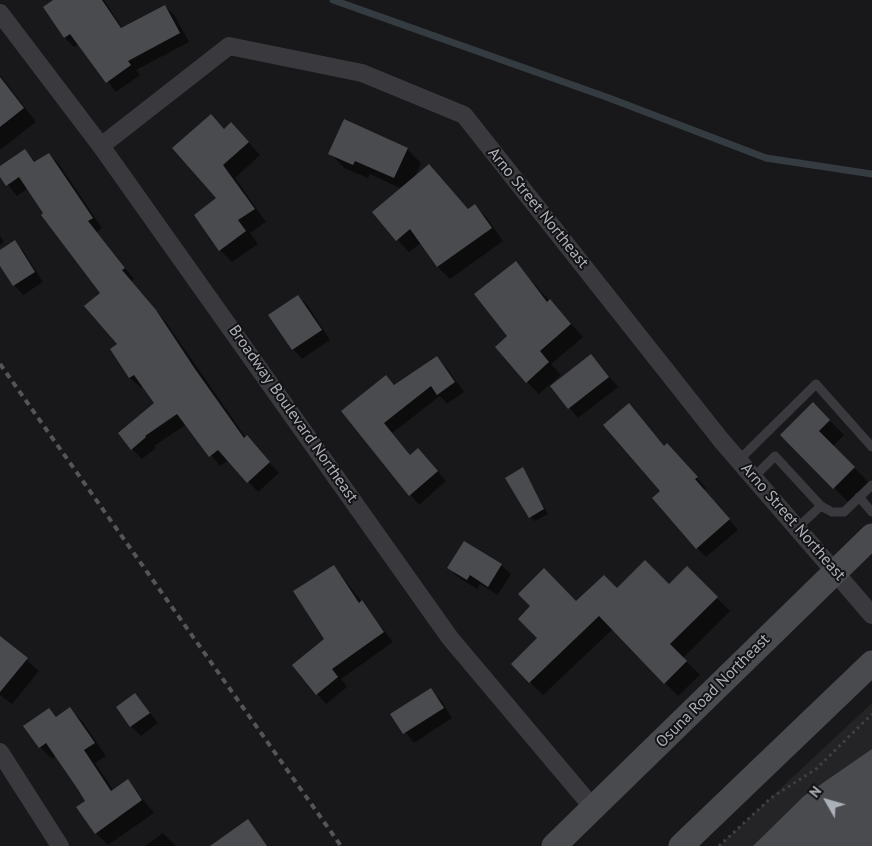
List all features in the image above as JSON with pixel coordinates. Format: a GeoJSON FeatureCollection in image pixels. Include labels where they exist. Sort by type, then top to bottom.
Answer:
{"type":"FeatureCollection","features":[{"type":"Feature","properties":{"kind":"main road","name":"Osuna Road Northeast"},"geometry":{"type":"LineString","coordinates":[[554,846],[872,536]]}},
{"type":"Feature","properties":{"kind":"main road"},"geometry":{"type":"LineString","coordinates":[[681,846],[872,663]]}},
{"type":"Feature","properties":{"kind":"street","name":"Broadway Boulevard Northeast"},"geometry":{"type":"LineString","coordinates":[[0,13],[101,146],[450,638],[594,809]]}},
{"type":"Feature","properties":{"kind":"street","name":"Arno Street Northeast"},"geometry":{"type":"LineString","coordinates":[[101,146],[229,46],[362,73],[464,115],[738,460],[836,570],[872,615]]}},
{"type":"Feature","properties":{"kind":"street"},"geometry":{"type":"LineString","coordinates":[[0,752],[60,846]]}},
{"type":"Feature","properties":{"kind":"lane"},"geometry":{"type":"LineString","coordinates":[[738,460],[816,384],[872,447]]}},
{"type":"Feature","properties":{"kind":"lane"},"geometry":{"type":"LineString","coordinates":[[754,477],[775,456],[821,506],[832,512],[844,512],[872,485]]}},
{"type":"Feature","properties":{"kind":"lane"},"geometry":{"type":"LineString","coordinates":[[859,498],[872,512]]}},
{"type":"Feature","properties":{"kind":"lane"},"geometry":{"type":"LineString","coordinates":[[798,527],[821,506]]}},
{"type":"Feature","properties":{"kind":"path"},"geometry":{"type":"LineString","coordinates":[[719,846],[771,798],[816,769],[872,714]]}},
{"type":"Feature","properties":{"kind":"shaded area"},"geometry":{"type":"Polygon","coordinates":[[[872,703],[872,846],[719,846],[872,703]]]}},
{"type":"Feature","properties":{"kind":"building"},"geometry":{"type":"Polygon","coordinates":[[[53,0],[102,0],[121,28],[165,5],[180,33],[128,61],[131,65],[106,83],[70,34],[64,38],[43,7],[53,0]]]}},
{"type":"Feature","properties":{"kind":"building"},"geometry":{"type":"Polygon","coordinates":[[[0,77],[24,108],[0,127],[0,77]]]}},
{"type":"Feature","properties":{"kind":"building"},"geometry":{"type":"Polygon","coordinates":[[[211,114],[224,129],[231,122],[249,142],[223,165],[255,209],[238,220],[246,231],[219,251],[194,215],[216,198],[172,148],[211,114]]]}},
{"type":"Feature","properties":{"kind":"building"},"geometry":{"type":"Polygon","coordinates":[[[344,119],[408,148],[394,178],[355,161],[353,165],[328,154],[344,119]]]}},
{"type":"Feature","properties":{"kind":"building"},"geometry":{"type":"Polygon","coordinates":[[[25,149],[34,162],[49,153],[93,218],[88,221],[125,268],[122,270],[156,310],[244,438],[247,435],[270,462],[247,483],[218,450],[209,457],[177,414],[145,436],[131,450],[118,433],[154,403],[134,375],[129,378],[110,349],[117,344],[84,306],[100,293],[41,215],[43,213],[19,177],[6,186],[0,177],[0,166],[25,149]]]}},
{"type":"Feature","properties":{"kind":"building"},"geometry":{"type":"Polygon","coordinates":[[[429,164],[468,209],[475,204],[492,228],[437,267],[410,229],[396,241],[372,212],[429,164]]]}},
{"type":"Feature","properties":{"kind":"building"},"geometry":{"type":"Polygon","coordinates":[[[15,240],[35,272],[13,286],[0,266],[0,250],[15,240]]]}},
{"type":"Feature","properties":{"kind":"building"},"geometry":{"type":"Polygon","coordinates":[[[516,261],[547,302],[550,299],[571,324],[540,351],[549,362],[526,383],[495,347],[507,336],[474,294],[516,261]]]}},
{"type":"Feature","properties":{"kind":"building"},"geometry":{"type":"Polygon","coordinates":[[[298,295],[322,330],[292,350],[268,315],[298,295]]]}},
{"type":"Feature","properties":{"kind":"building"},"geometry":{"type":"Polygon","coordinates":[[[591,354],[609,377],[568,409],[550,386],[591,354]]]}},
{"type":"Feature","properties":{"kind":"building"},"geometry":{"type":"Polygon","coordinates":[[[437,356],[455,382],[437,395],[431,386],[384,423],[410,455],[418,448],[438,471],[409,496],[341,411],[386,375],[394,385],[437,356]]]}},
{"type":"Feature","properties":{"kind":"building"},"geometry":{"type":"Polygon","coordinates":[[[813,402],[830,420],[819,431],[855,467],[833,489],[780,435],[813,402]]]}},
{"type":"Feature","properties":{"kind":"building"},"geometry":{"type":"Polygon","coordinates":[[[629,403],[664,446],[667,443],[698,477],[695,479],[730,519],[696,549],[652,498],[660,491],[603,425],[629,403]]]}},
{"type":"Feature","properties":{"kind":"building"},"geometry":{"type":"Polygon","coordinates":[[[523,467],[544,509],[529,518],[505,478],[523,467]]]}},
{"type":"Feature","properties":{"kind":"building"},"geometry":{"type":"Polygon","coordinates":[[[464,541],[502,564],[488,587],[470,575],[467,580],[447,568],[464,541]]]}},
{"type":"Feature","properties":{"kind":"building"},"geometry":{"type":"Polygon","coordinates":[[[645,560],[669,584],[687,566],[718,597],[670,644],[687,661],[664,684],[599,616],[529,683],[511,664],[537,638],[518,619],[530,606],[518,594],[544,568],[576,601],[604,575],[617,588],[645,560]]]}},
{"type":"Feature","properties":{"kind":"building"},"geometry":{"type":"Polygon","coordinates":[[[334,565],[359,603],[362,600],[384,632],[332,669],[338,677],[316,695],[292,665],[324,639],[293,591],[334,565]]]}},
{"type":"Feature","properties":{"kind":"building"},"geometry":{"type":"Polygon","coordinates":[[[0,636],[28,658],[0,692],[0,636]]]}},
{"type":"Feature","properties":{"kind":"building"},"geometry":{"type":"Polygon","coordinates":[[[431,688],[444,708],[403,734],[390,714],[431,688]]]}},
{"type":"Feature","properties":{"kind":"building"},"geometry":{"type":"Polygon","coordinates":[[[135,693],[150,713],[130,727],[116,707],[135,693]]]}},
{"type":"Feature","properties":{"kind":"building"},"geometry":{"type":"Polygon","coordinates":[[[70,707],[95,743],[84,750],[111,791],[128,779],[142,800],[95,834],[76,807],[85,801],[77,788],[46,743],[39,748],[23,726],[49,708],[56,717],[70,707]]]}},
{"type":"Feature","properties":{"kind":"building"},"geometry":{"type":"Polygon","coordinates":[[[872,749],[872,846],[753,846],[804,796],[872,749]]]}},
{"type":"Feature","properties":{"kind":"building"},"geometry":{"type":"Polygon","coordinates":[[[248,819],[267,846],[210,846],[248,819]]]}},
{"type":"Feature","properties":{"kind":"waterway"},"geometry":{"type":"LineString","coordinates":[[333,0],[609,98],[766,158],[872,174]]}},
{"type":"Feature","properties":{"kind":"railway"},"geometry":{"type":"LineString","coordinates":[[0,364],[341,846]]}}]}
